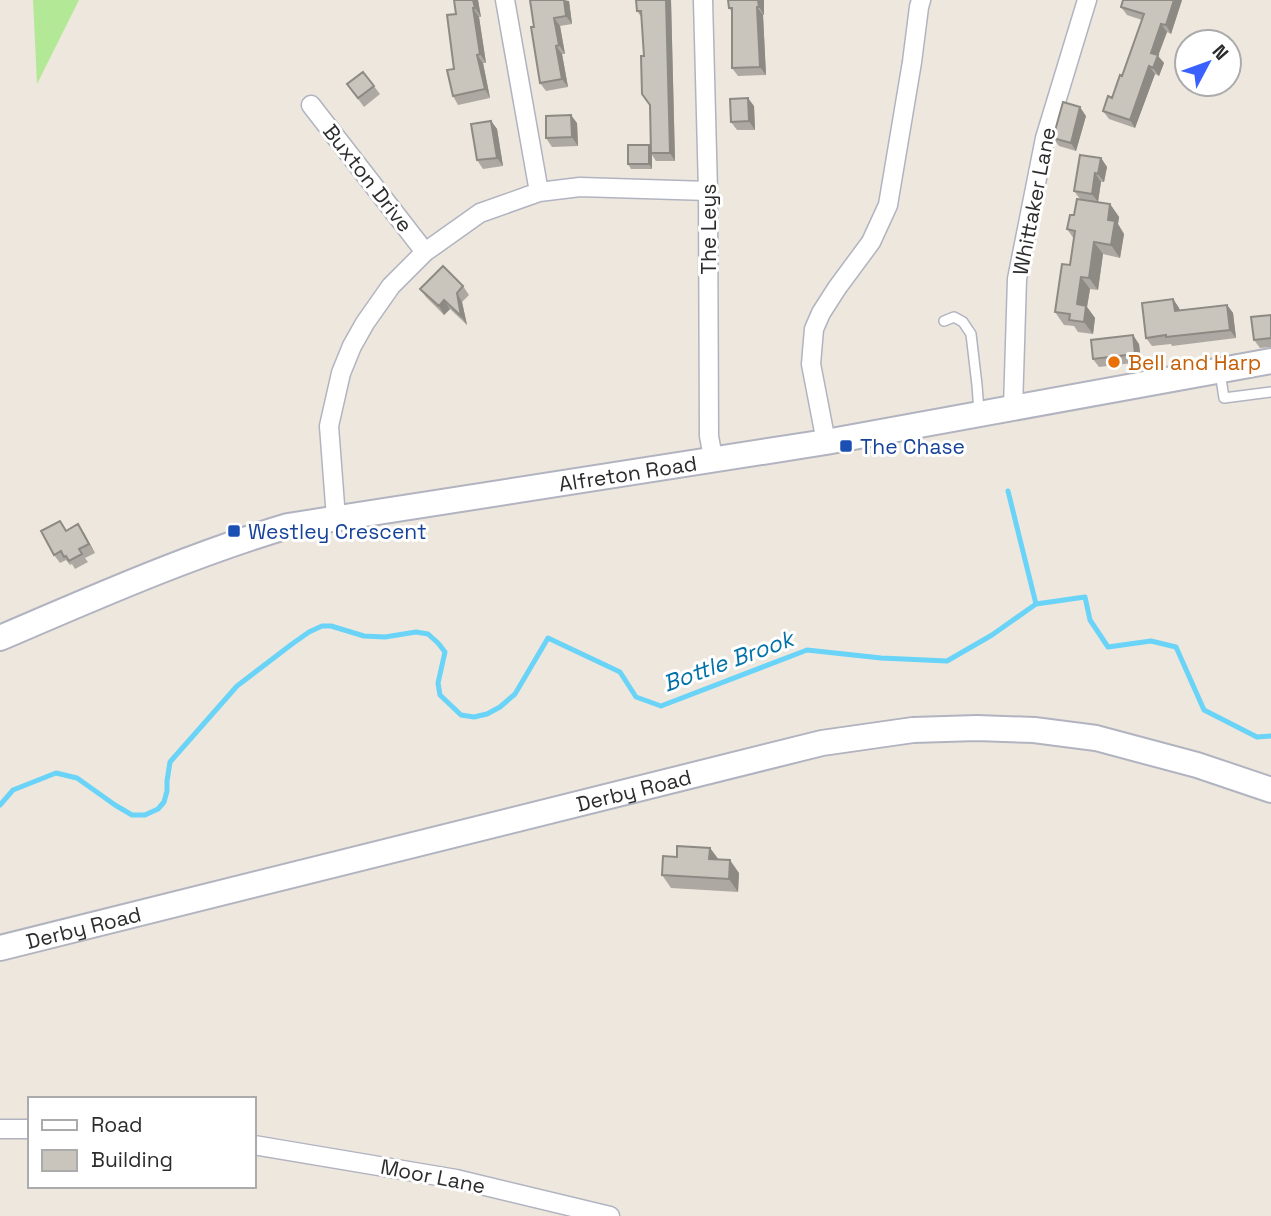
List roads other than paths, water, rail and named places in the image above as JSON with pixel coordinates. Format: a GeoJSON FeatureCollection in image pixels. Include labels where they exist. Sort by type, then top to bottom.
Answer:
{"type":"FeatureCollection","features":[{"type":"Feature","properties":{"kind":"street"},"geometry":{"type":"LineString","coordinates":[[505,0],[539,192]]}},
{"type":"Feature","properties":{"kind":"street","name":"The Leys"},"geometry":{"type":"LineString","coordinates":[[704,0],[709,436],[713,458]]}},
{"type":"Feature","properties":{"kind":"street"},"geometry":{"type":"LineString","coordinates":[[826,442],[811,364],[814,330],[837,288],[871,242],[888,205],[921,0]]}},
{"type":"Feature","properties":{"kind":"street","name":"Whittaker Lane"},"geometry":{"type":"LineString","coordinates":[[1013,408],[1017,279],[1045,138],[1087,0]]}},
{"type":"Feature","properties":{"kind":"street","name":"Buxton Drive"},"geometry":{"type":"LineString","coordinates":[[311,105],[425,252]]}},
{"type":"Feature","properties":{"kind":"street"},"geometry":{"type":"LineString","coordinates":[[336,518],[329,426],[341,373],[365,323],[391,286],[425,252],[480,213],[539,192],[580,187],[708,191]]}},
{"type":"Feature","properties":{"kind":"street","name":"Alfreton Road"},"geometry":{"type":"LineString","coordinates":[[0,638],[155,572],[228,544],[288,526],[826,442],[1271,361]]}},
{"type":"Feature","properties":{"kind":"street","name":"Derby Road"},"geometry":{"type":"LineString","coordinates":[[0,948],[822,743],[913,730],[1034,730],[1096,738],[1197,765],[1271,790]]}},
{"type":"Feature","properties":{"kind":"street"},"geometry":{"type":"LineString","coordinates":[[0,1129],[28,1129]]}},
{"type":"Feature","properties":{"kind":"street","name":"Moor Lane"},"geometry":{"type":"LineString","coordinates":[[256,1145],[456,1179],[610,1216]]}},
{"type":"Feature","properties":{"kind":"lane"},"geometry":{"type":"LineString","coordinates":[[944,321],[954,317],[963,322],[971,334],[979,414]]}},
{"type":"Feature","properties":{"kind":"lane"},"geometry":{"type":"LineString","coordinates":[[1220,370],[1224,398],[1271,392]]}},
{"type":"Feature","properties":{"kind":"waterway"},"geometry":{"type":"LineString","coordinates":[[1008,491],[1036,604]]}},
{"type":"Feature","properties":{"kind":"waterway","name":"Bottle Brook"},"geometry":{"type":"LineString","coordinates":[[0,805],[13,790],[56,773],[77,778],[132,815],[145,815],[158,809],[164,802],[167,791],[170,762],[237,686],[292,644],[322,626],[364,636],[385,637],[416,632],[428,634],[445,652],[438,683],[440,695],[461,715],[474,717],[500,707],[515,694],[548,638],[620,672],[636,697],[661,706],[807,650],[881,658],[947,661],[992,635],[1036,604],[1085,597],[1090,620],[1108,647],[1151,641],[1176,647],[1204,710],[1257,737],[1271,736]]}},
{"type":"Feature","properties":{"kind":"place","name":"Bell and Harp"},"geometry":{"type":"Point","coordinates":[1114,362]}},
{"type":"Feature","properties":{"kind":"place","name":"The Chase"},"geometry":{"type":"Point","coordinates":[846,446]}},
{"type":"Feature","properties":{"kind":"place","name":"Westley Crescent"},"geometry":{"type":"Point","coordinates":[234,531]}}]}
